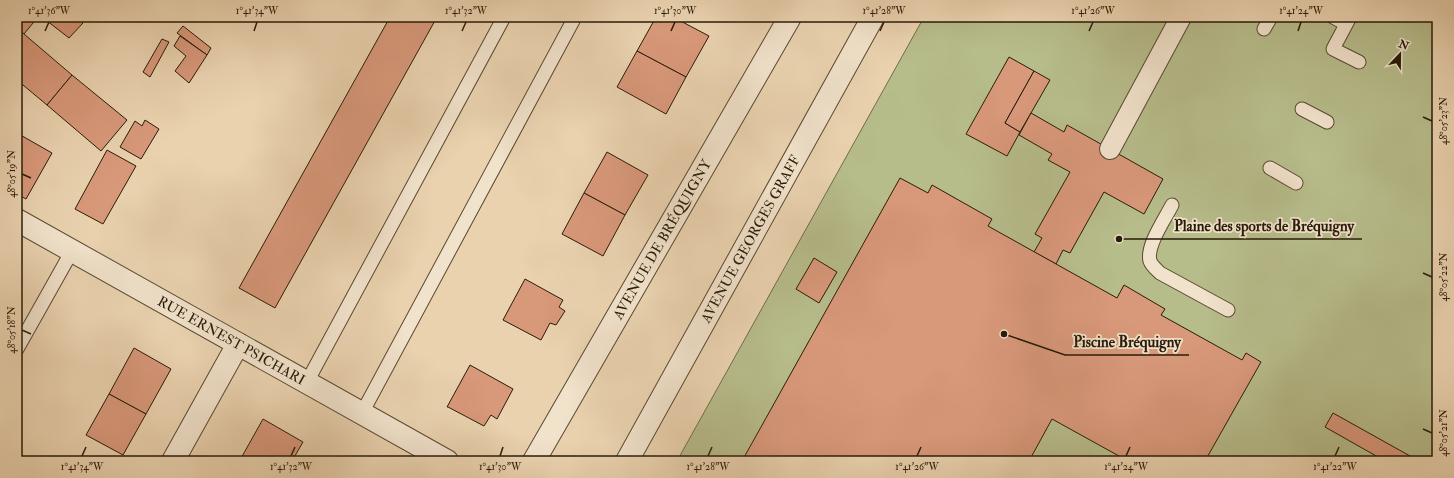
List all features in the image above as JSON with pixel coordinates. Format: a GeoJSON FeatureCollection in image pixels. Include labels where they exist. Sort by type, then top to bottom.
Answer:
{"type":"FeatureCollection","features":[{"type":"Feature","properties":{"kind":"street","name":"AVENUE DE BRÉQUIGNY"},"geometry":{"type":"LineString","coordinates":[[534,461],[790,17]]}},
{"type":"Feature","properties":{"kind":"street","name":"AVENUE GEORGES GRAFF"},"geometry":{"type":"LineString","coordinates":[[626,461],[872,17]]}},
{"type":"Feature","properties":{"kind":"street"},"geometry":{"type":"LineString","coordinates":[[1110,149],[1181,17]]}},
{"type":"Feature","properties":{"kind":"street","name":"RUE ERNEST PSICHARI"},"geometry":{"type":"LineString","coordinates":[[17,220],[447,461]]}},
{"type":"Feature","properties":{"kind":"street"},"geometry":{"type":"LineString","coordinates":[[173,461],[238,344]]}},
{"type":"Feature","properties":{"kind":"lane"},"geometry":{"type":"LineString","coordinates":[[306,382],[504,17]]}},
{"type":"Feature","properties":{"kind":"lane"},"geometry":{"type":"LineString","coordinates":[[362,413],[575,17]]}},
{"type":"Feature","properties":{"kind":"lane"},"geometry":{"type":"LineString","coordinates":[[1264,29],[1271,17]]}},
{"type":"Feature","properties":{"kind":"lane"},"geometry":{"type":"LineString","coordinates":[[1333,17],[1348,21],[1333,49],[1359,62]]}},
{"type":"Feature","properties":{"kind":"lane"},"geometry":{"type":"LineString","coordinates":[[1302,109],[1327,122]]}},
{"type":"Feature","properties":{"kind":"lane"},"geometry":{"type":"LineString","coordinates":[[1270,168],[1296,183]]}},
{"type":"Feature","properties":{"kind":"lane"},"geometry":{"type":"LineString","coordinates":[[1172,205],[1152,243],[1149,252],[1150,261],[1154,268],[1228,310]]}},
{"type":"Feature","properties":{"kind":"lane"},"geometry":{"type":"LineString","coordinates":[[17,349],[72,251]]}},
{"type":"Feature","properties":{"kind":"green space"},"geometry":{"type":"Polygon","coordinates":[[[924,17],[1437,17],[1437,461],[677,461],[924,17]]]}},
{"type":"Feature","properties":{"kind":"building"},"geometry":{"type":"Polygon","coordinates":[[[17,17],[38,17],[24,34],[17,28],[17,17]]]}},
{"type":"Feature","properties":{"kind":"building"},"geometry":{"type":"Polygon","coordinates":[[[42,17],[76,17],[83,23],[69,38],[42,17]]]}},
{"type":"Feature","properties":{"kind":"building"},"geometry":{"type":"Polygon","coordinates":[[[390,17],[437,17],[275,308],[239,288],[390,17]]]}},
{"type":"Feature","properties":{"kind":"building"},"geometry":{"type":"Polygon","coordinates":[[[656,17],[673,17],[709,36],[686,77],[637,51],[656,17]]]}},
{"type":"Feature","properties":{"kind":"building"},"geometry":{"type":"Polygon","coordinates":[[[183,26],[211,48],[207,55],[177,33],[183,26]]]}},
{"type":"Feature","properties":{"kind":"building"},"geometry":{"type":"Polygon","coordinates":[[[17,28],[72,75],[47,105],[17,80],[17,28]]]}},
{"type":"Feature","properties":{"kind":"building"},"geometry":{"type":"Polygon","coordinates":[[[180,36],[207,55],[189,83],[175,71],[186,56],[174,46],[180,36]]]}},
{"type":"Feature","properties":{"kind":"building"},"geometry":{"type":"Polygon","coordinates":[[[162,39],[169,42],[150,77],[143,72],[162,39]]]}},
{"type":"Feature","properties":{"kind":"building"},"geometry":{"type":"Polygon","coordinates":[[[637,51],[686,77],[666,114],[617,87],[637,51]]]}},
{"type":"Feature","properties":{"kind":"building"},"geometry":{"type":"Polygon","coordinates":[[[1009,57],[1034,71],[1005,123],[1020,132],[1007,156],[966,134],[1009,57]]]}},
{"type":"Feature","properties":{"kind":"building"},"geometry":{"type":"Polygon","coordinates":[[[1034,71],[1050,80],[1020,132],[1005,123],[1034,71]]]}},
{"type":"Feature","properties":{"kind":"building"},"geometry":{"type":"Polygon","coordinates":[[[72,75],[127,120],[101,151],[47,105],[72,75]]]}},
{"type":"Feature","properties":{"kind":"building"},"geometry":{"type":"Polygon","coordinates":[[[1031,113],[1064,132],[1067,125],[1163,179],[1144,214],[1104,192],[1070,253],[1063,250],[1056,264],[1034,252],[1042,238],[1035,234],[1070,172],[1048,160],[1052,154],[1019,135],[1031,113]]]}},
{"type":"Feature","properties":{"kind":"building"},"geometry":{"type":"Polygon","coordinates":[[[145,120],[159,129],[141,159],[120,147],[135,121],[142,126],[145,120]]]}},
{"type":"Feature","properties":{"kind":"building"},"geometry":{"type":"Polygon","coordinates":[[[17,133],[52,153],[26,199],[17,194],[17,133]]]}},
{"type":"Feature","properties":{"kind":"building"},"geometry":{"type":"Polygon","coordinates":[[[107,150],[136,166],[103,224],[75,209],[107,150]]]}},
{"type":"Feature","properties":{"kind":"building"},"geometry":{"type":"Polygon","coordinates":[[[607,152],[648,175],[625,215],[584,193],[607,152]]]}},
{"type":"Feature","properties":{"kind":"building"},"geometry":{"type":"Polygon","coordinates":[[[900,178],[928,193],[932,185],[992,219],[988,226],[1117,298],[1124,285],[1165,309],[1161,315],[1242,360],[1246,353],[1261,362],[1205,461],[1128,461],[1052,419],[1029,461],[742,461],[900,178]]]}},
{"type":"Feature","properties":{"kind":"building"},"geometry":{"type":"Polygon","coordinates":[[[584,193],[625,215],[603,256],[562,234],[584,193]]]}},
{"type":"Feature","properties":{"kind":"building"},"geometry":{"type":"Polygon","coordinates":[[[814,258],[837,272],[819,303],[796,289],[814,258]]]}},
{"type":"Feature","properties":{"kind":"building"},"geometry":{"type":"Polygon","coordinates":[[[525,279],[563,300],[559,307],[565,311],[556,325],[550,323],[541,340],[503,320],[525,279]]]}},
{"type":"Feature","properties":{"kind":"building"},"geometry":{"type":"Polygon","coordinates":[[[134,348],[171,369],[146,414],[109,394],[134,348]]]}},
{"type":"Feature","properties":{"kind":"building"},"geometry":{"type":"Polygon","coordinates":[[[470,365],[513,389],[497,419],[491,415],[484,426],[447,407],[470,365]]]}},
{"type":"Feature","properties":{"kind":"building"},"geometry":{"type":"Polygon","coordinates":[[[109,394],[146,414],[123,455],[86,435],[109,394]]]}},
{"type":"Feature","properties":{"kind":"building"},"geometry":{"type":"Polygon","coordinates":[[[1333,413],[1419,461],[1385,461],[1325,427],[1333,413]]]}},
{"type":"Feature","properties":{"kind":"building"},"geometry":{"type":"Polygon","coordinates":[[[263,419],[303,442],[292,461],[240,460],[263,419]]]}},
{"type":"Feature","properties":{"kind":"place","name":"Plaine des sports de Bréquigny"},"geometry":{"type":"Point","coordinates":[1119,239]}},
{"type":"Feature","properties":{"kind":"place","name":"Piscine Bréquigny"},"geometry":{"type":"Point","coordinates":[1004,334]}}]}
